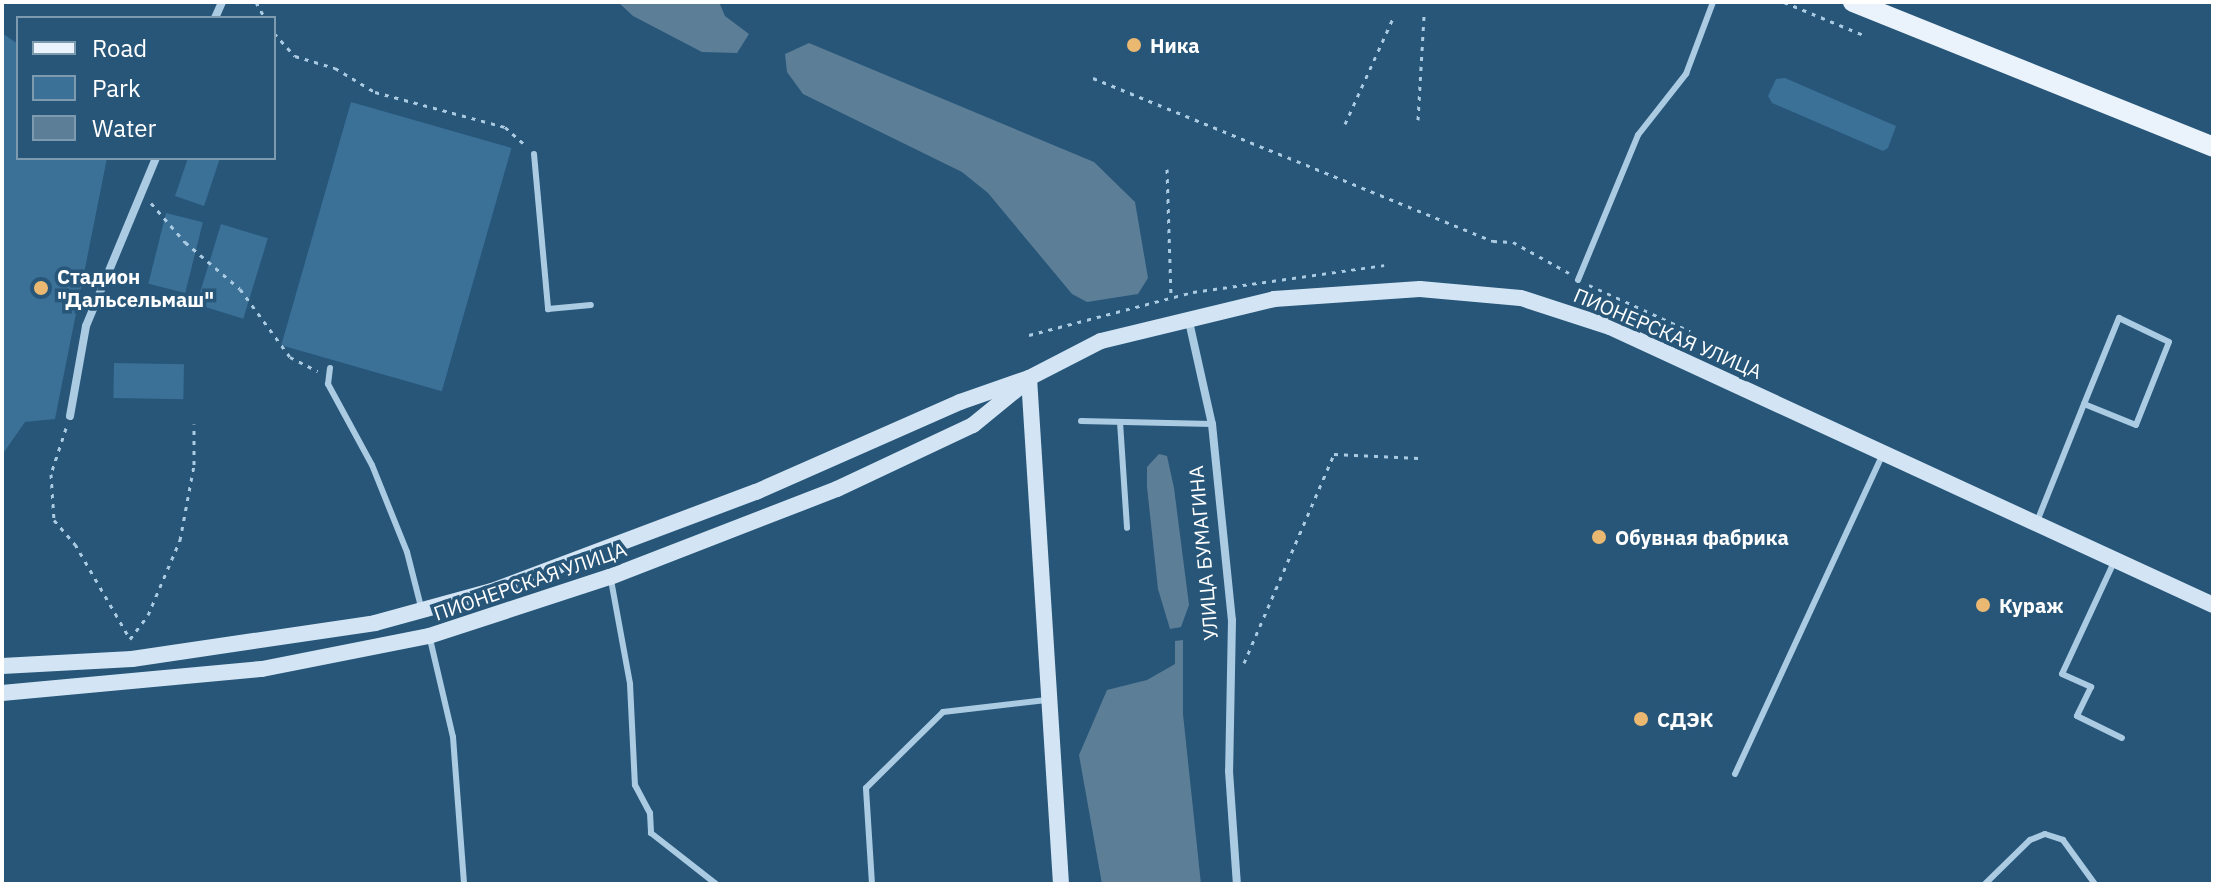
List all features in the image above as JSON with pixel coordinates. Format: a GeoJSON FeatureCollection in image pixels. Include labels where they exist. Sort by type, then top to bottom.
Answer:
{"type":"FeatureCollection","features":[{"type":"Feature","properties":{"kind":"main road"},"geometry":{"type":"LineString","coordinates":[[1853,2],[1894,15],[2213,147]]}},
{"type":"Feature","properties":{"kind":"main road","name":"ПИОНЕРСКАЯ УЛИЦА"},"geometry":{"type":"LineString","coordinates":[[2,666],[132,659],[261,643],[422,610],[593,555],[817,467],[960,402],[1029,378],[1101,341],[1188,316],[1274,299],[1420,289],[1521,298],[1610,327],[2038,519],[2213,605]]}},
{"type":"Feature","properties":{"kind":"main road"},"geometry":{"type":"LineString","coordinates":[[1029,378],[1061,884]]}},
{"type":"Feature","properties":{"kind":"main road","name":"ПИОНЕРСКАЯ УЛИЦА"},"geometry":{"type":"LineString","coordinates":[[2,693],[262,669],[429,636],[610,577],[837,489],[973,425],[1029,378]]}},
{"type":"Feature","properties":{"kind":"main road"},"geometry":{"type":"LineString","coordinates":[[422,610],[429,636]]}},
{"type":"Feature","properties":{"kind":"street"},"geometry":{"type":"LineString","coordinates":[[70,416],[86,326],[155,160]]}},
{"type":"Feature","properties":{"kind":"street","name":"УЛИЦА БУМАГИНА"},"geometry":{"type":"LineString","coordinates":[[1188,316],[1212,424],[1232,620],[1229,771],[1237,884]]}},
{"type":"Feature","properties":{"kind":"lane"},"geometry":{"type":"LineString","coordinates":[[1578,280],[1638,135],[1686,74],[1713,2]]}},
{"type":"Feature","properties":{"kind":"lane"},"geometry":{"type":"LineString","coordinates":[[534,154],[548,309],[591,305]]}},
{"type":"Feature","properties":{"kind":"lane"},"geometry":{"type":"LineString","coordinates":[[2038,519],[2084,404],[2119,318],[2169,342],[2136,425],[2084,404]]}},
{"type":"Feature","properties":{"kind":"lane"},"geometry":{"type":"LineString","coordinates":[[330,368],[328,384],[372,465],[407,552],[422,610]]}},
{"type":"Feature","properties":{"kind":"lane"},"geometry":{"type":"LineString","coordinates":[[1081,421],[1212,424]]}},
{"type":"Feature","properties":{"kind":"lane"},"geometry":{"type":"LineString","coordinates":[[1120,422],[1127,528]]}},
{"type":"Feature","properties":{"kind":"lane"},"geometry":{"type":"LineString","coordinates":[[1735,774],[1885,449]]}},
{"type":"Feature","properties":{"kind":"lane"},"geometry":{"type":"LineString","coordinates":[[2116,559],[2062,674],[2091,687],[2077,716],[2122,738]]}},
{"type":"Feature","properties":{"kind":"lane"},"geometry":{"type":"LineString","coordinates":[[610,577],[630,684],[635,785],[650,813],[651,833],[716,884]]}},
{"type":"Feature","properties":{"kind":"lane"},"geometry":{"type":"LineString","coordinates":[[429,636],[453,737],[464,884]]}},
{"type":"Feature","properties":{"kind":"lane"},"geometry":{"type":"LineString","coordinates":[[872,884],[866,788],[943,712],[1049,700]]}},
{"type":"Feature","properties":{"kind":"lane"},"geometry":{"type":"LineString","coordinates":[[1985,884],[2030,840],[2045,834],[2063,840],[2095,884]]}},
{"type":"Feature","properties":{"kind":"path"},"geometry":{"type":"LineString","coordinates":[[1784,2],[1866,36]]}},
{"type":"Feature","properties":{"kind":"path"},"geometry":{"type":"LineString","coordinates":[[1345,124],[1394,16]]}},
{"type":"Feature","properties":{"kind":"path"},"geometry":{"type":"LineString","coordinates":[[1418,120],[1424,16]]}},
{"type":"Feature","properties":{"kind":"path"},"geometry":{"type":"LineString","coordinates":[[276,35],[295,56],[335,68],[375,92],[505,127],[534,154]]}},
{"type":"Feature","properties":{"kind":"path"},"geometry":{"type":"LineString","coordinates":[[1093,78],[1493,241],[1513,242],[1552,259],[1578,280],[1690,331]]}},
{"type":"Feature","properties":{"kind":"path"},"geometry":{"type":"LineString","coordinates":[[1167,169],[1171,297]]}},
{"type":"Feature","properties":{"kind":"path"},"geometry":{"type":"LineString","coordinates":[[142,191],[185,242],[240,289],[290,357],[317,370],[328,384]]}},
{"type":"Feature","properties":{"kind":"path"},"geometry":{"type":"LineString","coordinates":[[1029,335],[1171,297],[1384,265]]}},
{"type":"Feature","properties":{"kind":"path"},"geometry":{"type":"LineString","coordinates":[[70,416],[51,474],[54,520],[75,544],[130,639],[154,602],[180,540],[194,465],[194,424]]}},
{"type":"Feature","properties":{"kind":"path"},"geometry":{"type":"LineString","coordinates":[[1242,668],[1334,454],[1419,458]]}},
{"type":"Feature","properties":{"kind":"green space","name":"Стадион \"Дальсельмаш\""},"geometry":{"type":"Polygon","coordinates":[[[2,33],[16,43],[16,160],[107,160],[55,419],[25,422],[2,455],[2,33]]]}},
{"type":"Feature","properties":{"kind":"green space"},"geometry":{"type":"Polygon","coordinates":[[[1785,78],[1896,126],[1888,148],[1883,151],[1772,103],[1768,96],[1776,79],[1785,78]]]}},
{"type":"Feature","properties":{"kind":"green space"},"geometry":{"type":"Polygon","coordinates":[[[351,102],[512,148],[442,391],[281,345],[351,102]]]}},
{"type":"Feature","properties":{"kind":"green space"},"geometry":{"type":"Polygon","coordinates":[[[187,160],[219,160],[204,206],[175,196],[187,160]]]}},
{"type":"Feature","properties":{"kind":"green space"},"geometry":{"type":"Polygon","coordinates":[[[166,213],[203,222],[185,293],[148,284],[166,213]]]}},
{"type":"Feature","properties":{"kind":"green space"},"geometry":{"type":"Polygon","coordinates":[[[221,224],[268,238],[243,319],[196,304],[221,224]]]}},
{"type":"Feature","properties":{"kind":"green space"},"geometry":{"type":"Polygon","coordinates":[[[114,363],[184,364],[183,399],[113,398],[114,363]]]}},
{"type":"Feature","properties":{"kind":"water"},"geometry":{"type":"Polygon","coordinates":[[[618,2],[719,2],[725,16],[749,34],[737,53],[702,52],[633,16],[618,2]]]}},
{"type":"Feature","properties":{"kind":"water"},"geometry":{"type":"Polygon","coordinates":[[[809,43],[1094,162],[1135,202],[1148,278],[1138,294],[1087,302],[1072,294],[988,193],[962,172],[803,94],[787,72],[785,54],[809,43]]]}},
{"type":"Feature","properties":{"kind":"water"},"geometry":{"type":"Polygon","coordinates":[[[1159,454],[1167,456],[1174,488],[1189,605],[1181,627],[1170,629],[1158,589],[1147,487],[1147,467],[1159,454]]]}},
{"type":"Feature","properties":{"kind":"water"},"geometry":{"type":"Polygon","coordinates":[[[1183,640],[1183,714],[1201,884],[1102,884],[1079,755],[1107,690],[1147,680],[1175,664],[1175,641],[1183,640]]]}},
{"type":"Feature","properties":{"kind":"place","name":"Ника"},"geometry":{"type":"Point","coordinates":[1134,45]}},
{"type":"Feature","properties":{"kind":"place","name":"Стадион \"Дальсельмаш\""},"geometry":{"type":"Point","coordinates":[41,288]}},
{"type":"Feature","properties":{"kind":"place","name":"Обувная фабрика"},"geometry":{"type":"Point","coordinates":[1599,537]}},
{"type":"Feature","properties":{"kind":"place","name":"Кураж"},"geometry":{"type":"Point","coordinates":[1983,605]}},
{"type":"Feature","properties":{"kind":"place","name":"СДЭК"},"geometry":{"type":"Point","coordinates":[1641,719]}}]}
